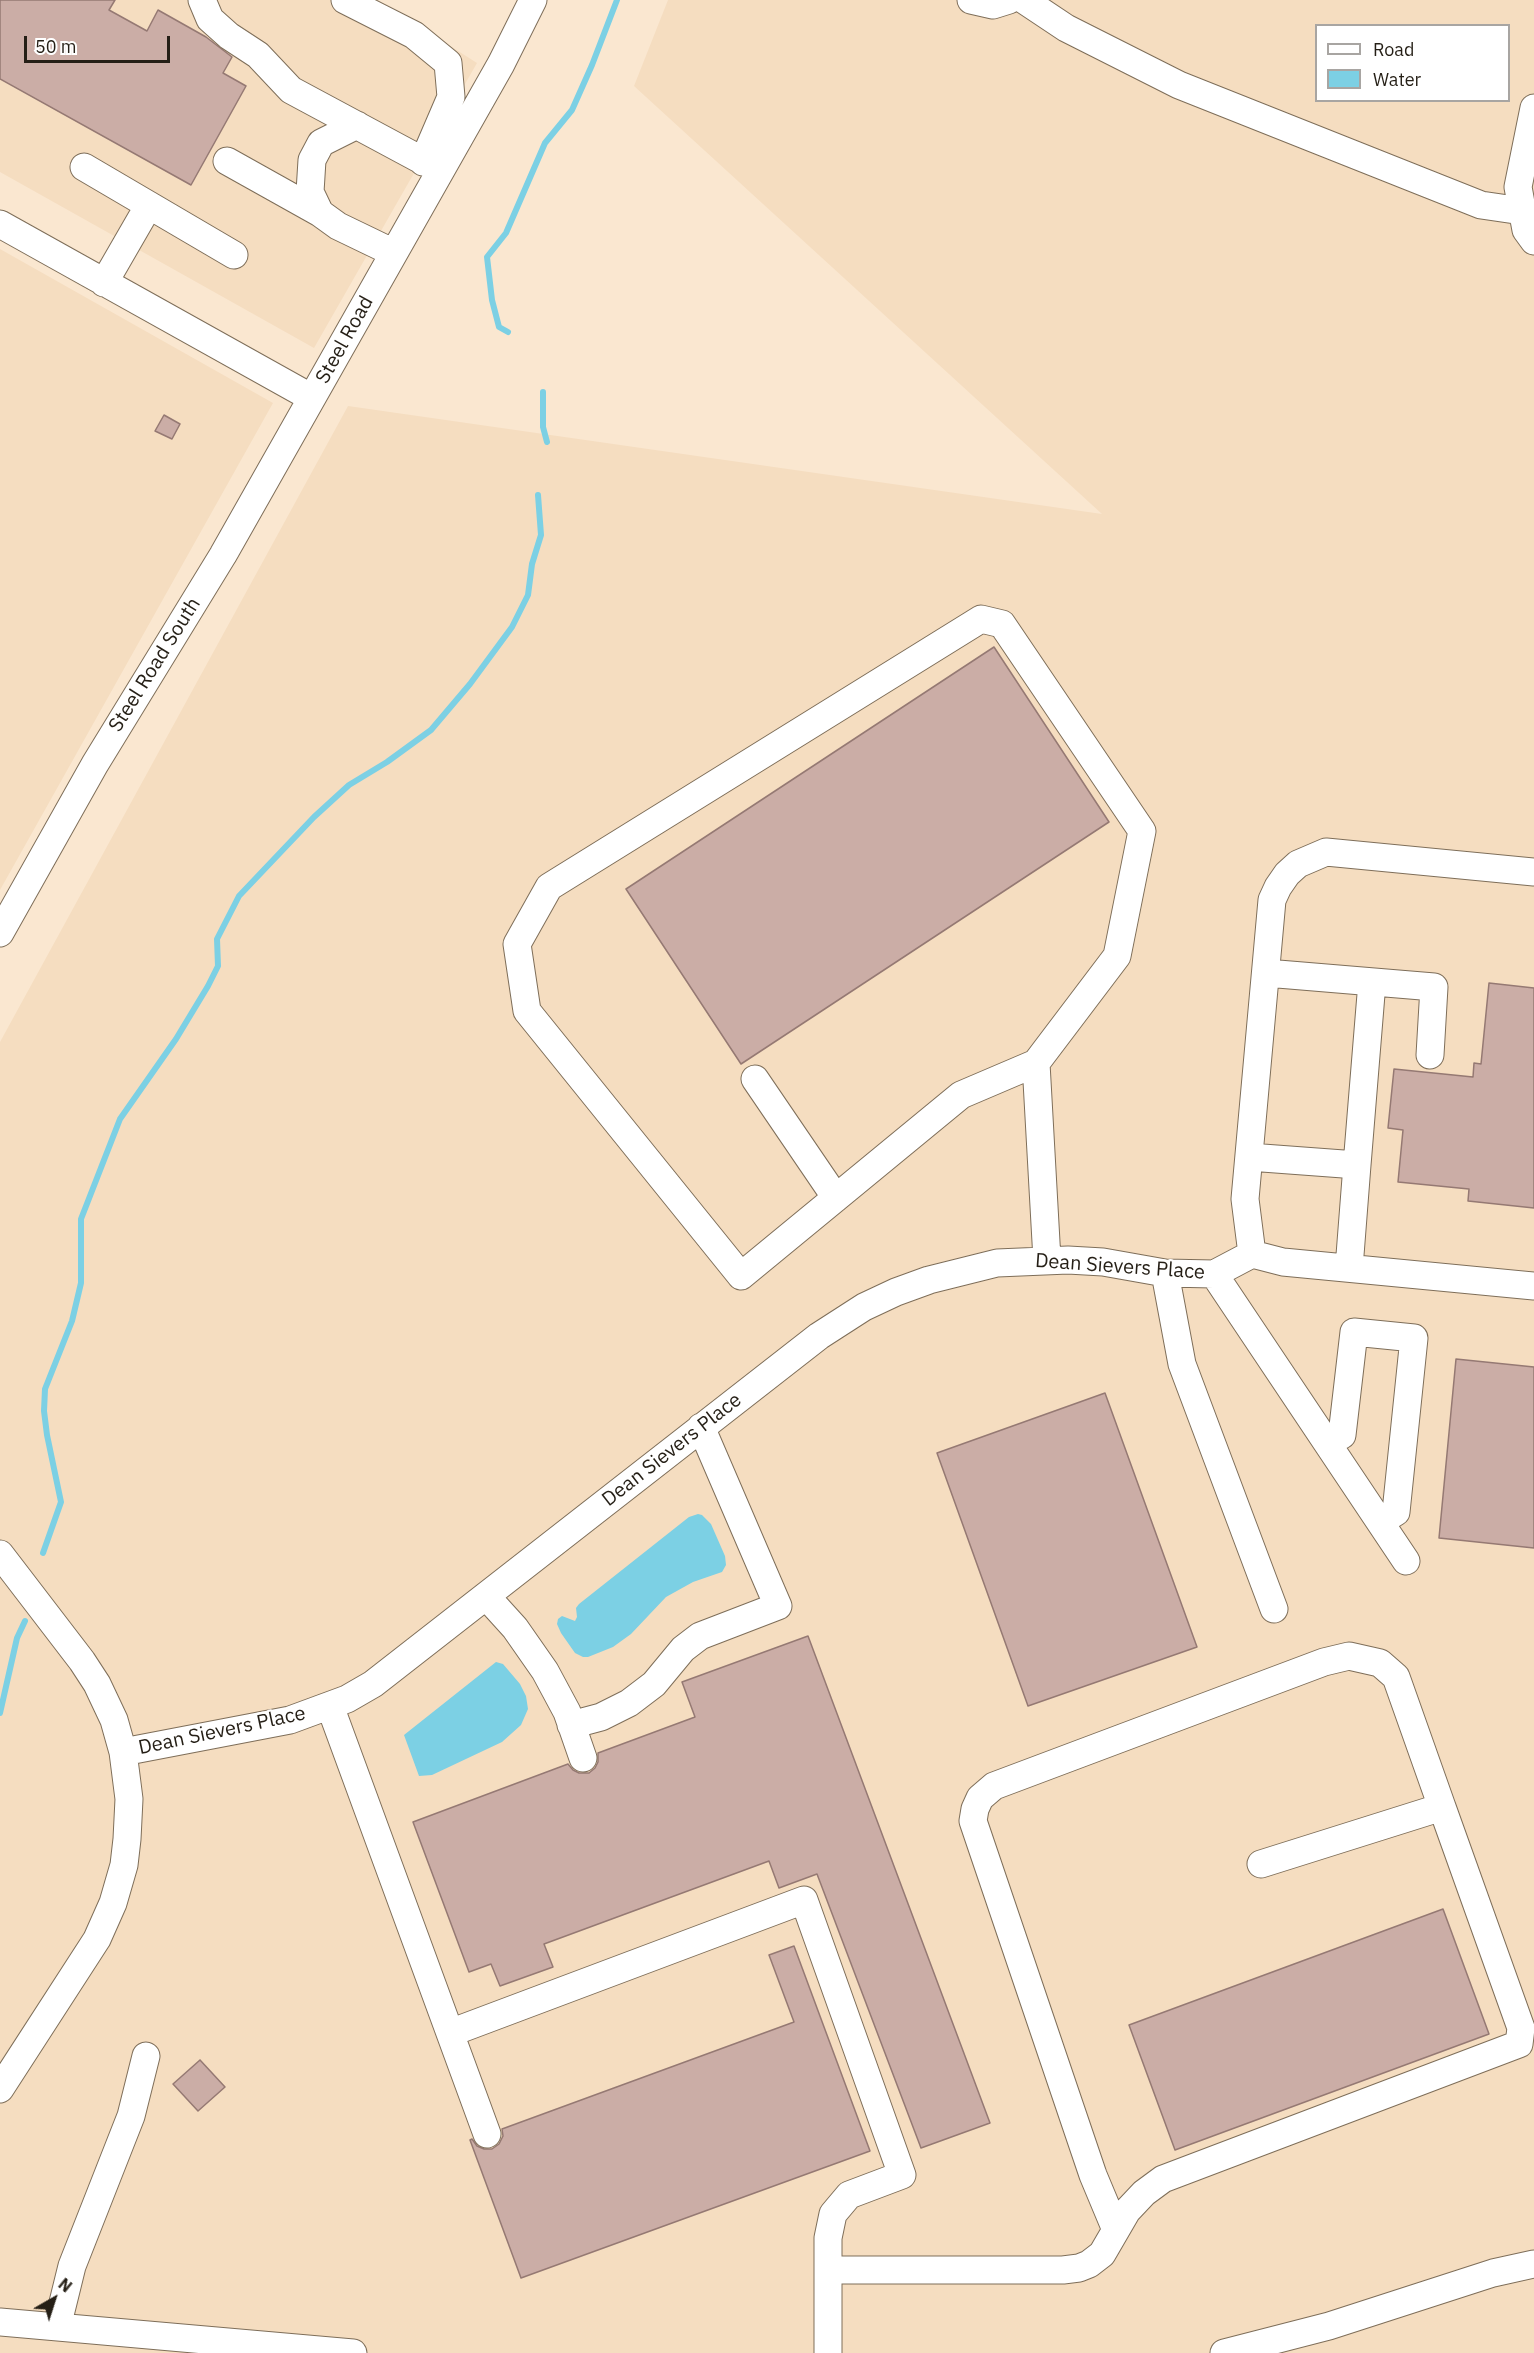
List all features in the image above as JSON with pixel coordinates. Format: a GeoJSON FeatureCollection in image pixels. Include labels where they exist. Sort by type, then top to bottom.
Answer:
{"type":"FeatureCollection","features":[{"type":"Feature","properties":{"kind":"street"},"geometry":{"type":"LineString","coordinates":[[202,0],[210,19],[229,36],[258,55],[291,90],[432,166],[451,98],[448,63],[414,35],[345,0]]}},
{"type":"Feature","properties":{"kind":"street","name":"Steel Road"},"geometry":{"type":"LineString","coordinates":[[0,224],[312,399],[394,253],[432,166],[501,64],[533,0]]}},
{"type":"Feature","properties":{"kind":"street"},"geometry":{"type":"LineString","coordinates":[[971,0],[993,5],[1009,0]]}},
{"type":"Feature","properties":{"kind":"street"},"geometry":{"type":"LineString","coordinates":[[1024,0],[1066,28],[1179,85],[1481,205],[1522,211]]}},
{"type":"Feature","properties":{"kind":"street"},"geometry":{"type":"LineString","coordinates":[[1534,108],[1518,187],[1526,230],[1534,241]]}},
{"type":"Feature","properties":{"kind":"street"},"geometry":{"type":"LineString","coordinates":[[320,213],[310,192],[312,160],[321,144],[357,125]]}},
{"type":"Feature","properties":{"kind":"street"},"geometry":{"type":"LineString","coordinates":[[227,161],[339,226],[394,253]]}},
{"type":"Feature","properties":{"kind":"street"},"geometry":{"type":"LineString","coordinates":[[84,167],[234,255]]}},
{"type":"Feature","properties":{"kind":"street"},"geometry":{"type":"LineString","coordinates":[[104,283],[149,205]]}},
{"type":"Feature","properties":{"kind":"street","name":"Steel Road South"},"geometry":{"type":"LineString","coordinates":[[0,933],[95,764],[223,555],[312,399]]}},
{"type":"Feature","properties":{"kind":"street"},"geometry":{"type":"LineString","coordinates":[[981,619],[1002,624],[1142,831],[1117,956],[1036,1063],[961,1095],[741,1276],[527,1011],[517,944],[549,887],[981,619]]}},
{"type":"Feature","properties":{"kind":"street"},"geometry":{"type":"LineString","coordinates":[[1534,872],[1326,852],[1298,864],[1287,874],[1272,900],[1245,1198],[1252,1254],[1284,1262],[1534,1286]]}},
{"type":"Feature","properties":{"kind":"street"},"geometry":{"type":"LineString","coordinates":[[1266,973],[1434,987],[1430,1055]]}},
{"type":"Feature","properties":{"kind":"street"},"geometry":{"type":"LineString","coordinates":[[1349,1268],[1372,982]]}},
{"type":"Feature","properties":{"kind":"street"},"geometry":{"type":"LineString","coordinates":[[1036,1063],[1047,1260]]}},
{"type":"Feature","properties":{"kind":"street"},"geometry":{"type":"LineString","coordinates":[[755,1079],[836,1198]]}},
{"type":"Feature","properties":{"kind":"street"},"geometry":{"type":"LineString","coordinates":[[1249,1157],[1357,1165]]}},
{"type":"Feature","properties":{"kind":"street","name":"Dean Sievers Place"},"geometry":{"type":"LineString","coordinates":[[123,1752],[290,1720],[330,1706],[381,1678],[819,1336],[864,1307],[929,1280],[997,1263],[1047,1260],[1103,1262],[1165,1273],[1214,1274],[1252,1254]]}},
{"type":"Feature","properties":{"kind":"street"},"geometry":{"type":"LineString","coordinates":[[1165,1273],[1182,1364],[1274,1609]]}},
{"type":"Feature","properties":{"kind":"street"},"geometry":{"type":"LineString","coordinates":[[1214,1274],[1406,1561]]}},
{"type":"Feature","properties":{"kind":"street"},"geometry":{"type":"LineString","coordinates":[[1328,1443],[1342,1435],[1354,1332],[1414,1338],[1396,1512],[1380,1522]]}},
{"type":"Feature","properties":{"kind":"street"},"geometry":{"type":"LineString","coordinates":[[571,1725],[601,1717],[629,1703],[654,1684],[682,1649],[700,1636],[778,1606],[701,1427]]}},
{"type":"Feature","properties":{"kind":"street"},"geometry":{"type":"LineString","coordinates":[[0,1554],[97,1684],[114,1720],[123,1752],[129,1800],[128,1839],[124,1865],[113,1904],[97,1939],[0,2089]]}},
{"type":"Feature","properties":{"kind":"street"},"geometry":{"type":"LineString","coordinates":[[486,1596],[533,1652],[556,1690],[583,1758]]}},
{"type":"Feature","properties":{"kind":"street"},"geometry":{"type":"LineString","coordinates":[[828,2270],[1068,2270],[1084,2266],[1098,2258],[1108,2246],[1127,2211],[1144,2193],[1174,2174],[1519,2044],[1521,2028],[1396,1677],[1380,1663],[1349,1656],[1324,1662],[994,1786],[980,1798],[973,1821],[1093,2175],[1116,2230]]}},
{"type":"Feature","properties":{"kind":"street"},"geometry":{"type":"LineString","coordinates":[[330,1706],[487,2134]]}},
{"type":"Feature","properties":{"kind":"street"},"geometry":{"type":"LineString","coordinates":[[1261,1864],[1442,1807]]}},
{"type":"Feature","properties":{"kind":"street"},"geometry":{"type":"LineString","coordinates":[[450,2033],[804,1900],[902,2175],[855,2192],[840,2204],[833,2214],[828,2232],[828,2353]]}},
{"type":"Feature","properties":{"kind":"street"},"geometry":{"type":"LineString","coordinates":[[57,2327],[72,2266],[131,2116],[146,2056]]}},
{"type":"Feature","properties":{"kind":"street"},"geometry":{"type":"LineString","coordinates":[[1224,2353],[1329,2326],[1493,2273],[1534,2264]]}},
{"type":"Feature","properties":{"kind":"street"},"geometry":{"type":"LineString","coordinates":[[0,2322],[353,2353]]}},
{"type":"Feature","properties":{"kind":"shaded area"},"geometry":{"type":"Polygon","coordinates":[[[0,0],[378,0],[477,63],[314,348],[0,172],[0,0]]]}},
{"type":"Feature","properties":{"kind":"shaded area"},"geometry":{"type":"Polygon","coordinates":[[[668,0],[1534,0],[1534,2353],[0,2353],[0,1042],[348,406],[1102,514],[634,86],[668,0]]]}},
{"type":"Feature","properties":{"kind":"shaded area"},"geometry":{"type":"Polygon","coordinates":[[[0,249],[273,403],[0,890],[0,249]]]}},
{"type":"Feature","properties":{"kind":"water"},"geometry":{"type":"Polygon","coordinates":[[[698,1514],[711,1524],[725,1556],[726,1565],[722,1572],[693,1582],[666,1597],[631,1634],[613,1647],[588,1657],[575,1653],[561,1633],[557,1624],[558,1619],[562,1616],[575,1621],[576,1608],[579,1604],[689,1517],[698,1514]]]}},
{"type":"Feature","properties":{"kind":"water"},"geometry":{"type":"Polygon","coordinates":[[[496,1662],[503,1664],[520,1684],[526,1696],[528,1709],[521,1725],[502,1742],[432,1775],[419,1776],[404,1735],[496,1662]]]}},
{"type":"Feature","properties":{"kind":"building"},"geometry":{"type":"Polygon","coordinates":[[[0,0],[115,0],[109,10],[147,31],[158,10],[206,37],[232,57],[223,73],[246,86],[191,185],[0,79],[0,0]]]}},
{"type":"Feature","properties":{"kind":"building"},"geometry":{"type":"Polygon","coordinates":[[[164,415],[180,424],[172,439],[155,431],[164,415]]]}},
{"type":"Feature","properties":{"kind":"building"},"geometry":{"type":"Polygon","coordinates":[[[994,647],[1109,822],[741,1064],[626,889],[994,647]]]}},
{"type":"Feature","properties":{"kind":"building"},"geometry":{"type":"Polygon","coordinates":[[[1489,983],[1534,988],[1534,1208],[1468,1201],[1469,1189],[1398,1182],[1403,1130],[1388,1128],[1394,1069],[1473,1077],[1474,1063],[1481,1064],[1489,983]]]}},
{"type":"Feature","properties":{"kind":"building"},"geometry":{"type":"Polygon","coordinates":[[[1456,1359],[1534,1367],[1534,1548],[1439,1538],[1456,1359]]]}},
{"type":"Feature","properties":{"kind":"building"},"geometry":{"type":"Polygon","coordinates":[[[1105,1393],[1197,1647],[1028,1706],[937,1453],[1105,1393]]]}},
{"type":"Feature","properties":{"kind":"building"},"geometry":{"type":"Polygon","coordinates":[[[808,1636],[990,2123],[921,2148],[817,1874],[779,1888],[769,1861],[544,1944],[553,1967],[500,1986],[491,1964],[469,1972],[413,1822],[568,1764],[579,1773],[589,1773],[598,1762],[598,1753],[695,1717],[682,1682],[808,1636]]]}},
{"type":"Feature","properties":{"kind":"building"},"geometry":{"type":"Polygon","coordinates":[[[1443,1909],[1489,2034],[1175,2150],[1129,2025],[1443,1909]]]}},
{"type":"Feature","properties":{"kind":"building"},"geometry":{"type":"Polygon","coordinates":[[[794,1946],[870,2151],[521,2278],[470,2140],[472,2139],[477,2146],[484,2149],[492,2149],[499,2144],[503,2136],[502,2129],[794,2022],[769,1955],[794,1946]]]}},
{"type":"Feature","properties":{"kind":"building"},"geometry":{"type":"Polygon","coordinates":[[[200,2060],[225,2087],[198,2111],[173,2084],[200,2060]]]}},
{"type":"Feature","properties":{"kind":"waterway"},"geometry":{"type":"LineString","coordinates":[[508,332],[499,327],[492,300],[487,257],[506,233],[545,143],[572,110],[617,0]]}},
{"type":"Feature","properties":{"kind":"waterway"},"geometry":{"type":"LineString","coordinates":[[543,392],[543,427],[547,442]]}},
{"type":"Feature","properties":{"kind":"waterway"},"geometry":{"type":"LineString","coordinates":[[43,1553],[61,1502],[47,1435],[44,1411],[45,1389],[72,1321],[81,1283],[81,1219],[120,1119],[176,1039],[208,986],[218,966],[217,939],[239,896],[314,817],[349,785],[387,762],[431,730],[470,684],[512,627],[528,595],[532,564],[541,535],[538,495]]}},
{"type":"Feature","properties":{"kind":"waterway"},"geometry":{"type":"LineString","coordinates":[[0,1713],[17,1638],[25,1621]]}}]}
